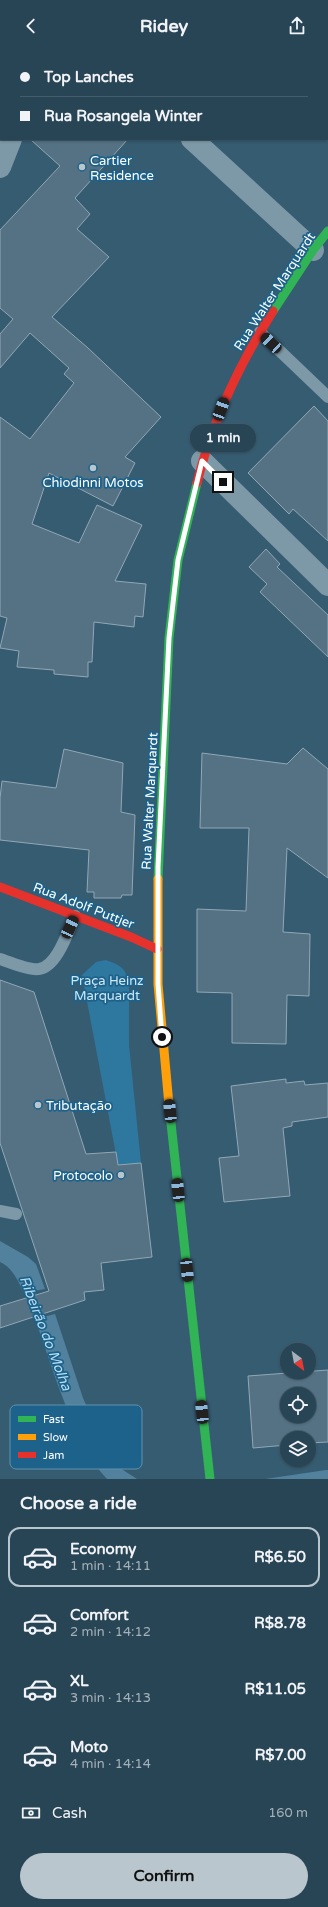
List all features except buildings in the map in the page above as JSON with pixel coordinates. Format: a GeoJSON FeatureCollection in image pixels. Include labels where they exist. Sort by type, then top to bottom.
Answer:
{"type":"FeatureCollection","features":[{"type":"Feature","properties":{"kind":"main road","name":"Rua Walter Marquardt"},"geometry":{"type":"LineString","coordinates":[[209,1477],[165,1064],[158,984],[158,867],[169,638],[178,560],[202,461],[228,390],[260,332],[313,250],[328,231]]}},
{"type":"Feature","properties":{"kind":"main road","name":"Rua Adolf Puttjer"},"geometry":{"type":"LineString","coordinates":[[0,887],[131,937],[157,949]]}},
{"type":"Feature","properties":{"kind":"street"},"geometry":{"type":"LineString","coordinates":[[0,167],[11,140]]}},
{"type":"Feature","properties":{"kind":"street"},"geometry":{"type":"LineString","coordinates":[[193,140],[313,250]]}},
{"type":"Feature","properties":{"kind":"street"},"geometry":{"type":"LineString","coordinates":[[202,461],[328,585]]}},
{"type":"Feature","properties":{"kind":"lane"},"geometry":{"type":"LineString","coordinates":[[260,332],[328,397]]}},
{"type":"Feature","properties":{"kind":"lane"},"geometry":{"type":"LineString","coordinates":[[0,959],[39,970],[48,966],[55,960],[75,916]]}},
{"type":"Feature","properties":{"kind":"lane"},"geometry":{"type":"LineString","coordinates":[[0,1211],[16,1214]]}},
{"type":"Feature","properties":{"kind":"green space","name":"Praça Heinz Marquardt"},"geometry":{"type":"Polygon","coordinates":[[[106,960],[123,969],[129,981],[129,1045],[141,1163],[118,1165],[82,975],[96,962],[106,960]]]}},
{"type":"Feature","properties":{"kind":"water"},"geometry":{"type":"Polygon","coordinates":[[[0,1241],[28,1257],[36,1264],[45,1289],[24,1293],[12,1271],[0,1262],[0,1241]]]}},
{"type":"Feature","properties":{"kind":"water"},"geometry":{"type":"Polygon","coordinates":[[[55,1314],[86,1405],[65,1405],[35,1319],[55,1314]]]}},
{"type":"Feature","properties":{"kind":"water"},"geometry":{"type":"Polygon","coordinates":[[[99,1469],[122,1469],[137,1479],[107,1479],[99,1469]]]}},
{"type":"Feature","properties":{"kind":"water"},"geometry":{"type":"Polygon","coordinates":[[[328,1470],[328,1479],[265,1479],[328,1470]]]}},
{"type":"Feature","properties":{"kind":"waterway","name":"Ribeirão do Molha"},"geometry":{"type":"LineString","coordinates":[[27,1282],[43,1327]]}},
{"type":"Feature","properties":{"kind":"traffic: fast"},"geometry":{"type":"LineString","coordinates":[[273,311],[313,250],[328,231]]}},
{"type":"Feature","properties":{"kind":"traffic: fast"},"geometry":{"type":"LineString","coordinates":[[158,879],[169,638],[178,560],[197,483]]}},
{"type":"Feature","properties":{"kind":"traffic: fast"},"geometry":{"type":"LineString","coordinates":[[169,1105],[210,1479]]}},
{"type":"Feature","properties":{"kind":"traffic: slow"},"geometry":{"type":"LineString","coordinates":[[158,879],[158,984],[169,1105]]}},
{"type":"Feature","properties":{"kind":"traffic: jam"},"geometry":{"type":"LineString","coordinates":[[197,483],[210,438],[228,394],[249,352],[273,311]]}},
{"type":"Feature","properties":{"kind":"traffic: jam"},"geometry":{"type":"LineString","coordinates":[[0,887],[131,937],[157,949]]}},
{"type":"Feature","properties":{"kind":"place","name":"Cartier Residence"},"geometry":{"type":"Point","coordinates":[82,167]}},
{"type":"Feature","properties":{"kind":"place","name":"Chiodinni Motos"},"geometry":{"type":"Point","coordinates":[93,468]}},
{"type":"Feature","properties":{"kind":"place","name":"Tributação"},"geometry":{"type":"Point","coordinates":[38,1105]}},
{"type":"Feature","properties":{"kind":"place","name":"Protocolo"},"geometry":{"type":"Point","coordinates":[121,1175]}},
{"type":"Feature","properties":{"kind":"route"},"geometry":{"type":"LineString","coordinates":[[162,1037],[157,949],[158,867],[169,638],[178,560],[202,461],[223,482]]}}]}
